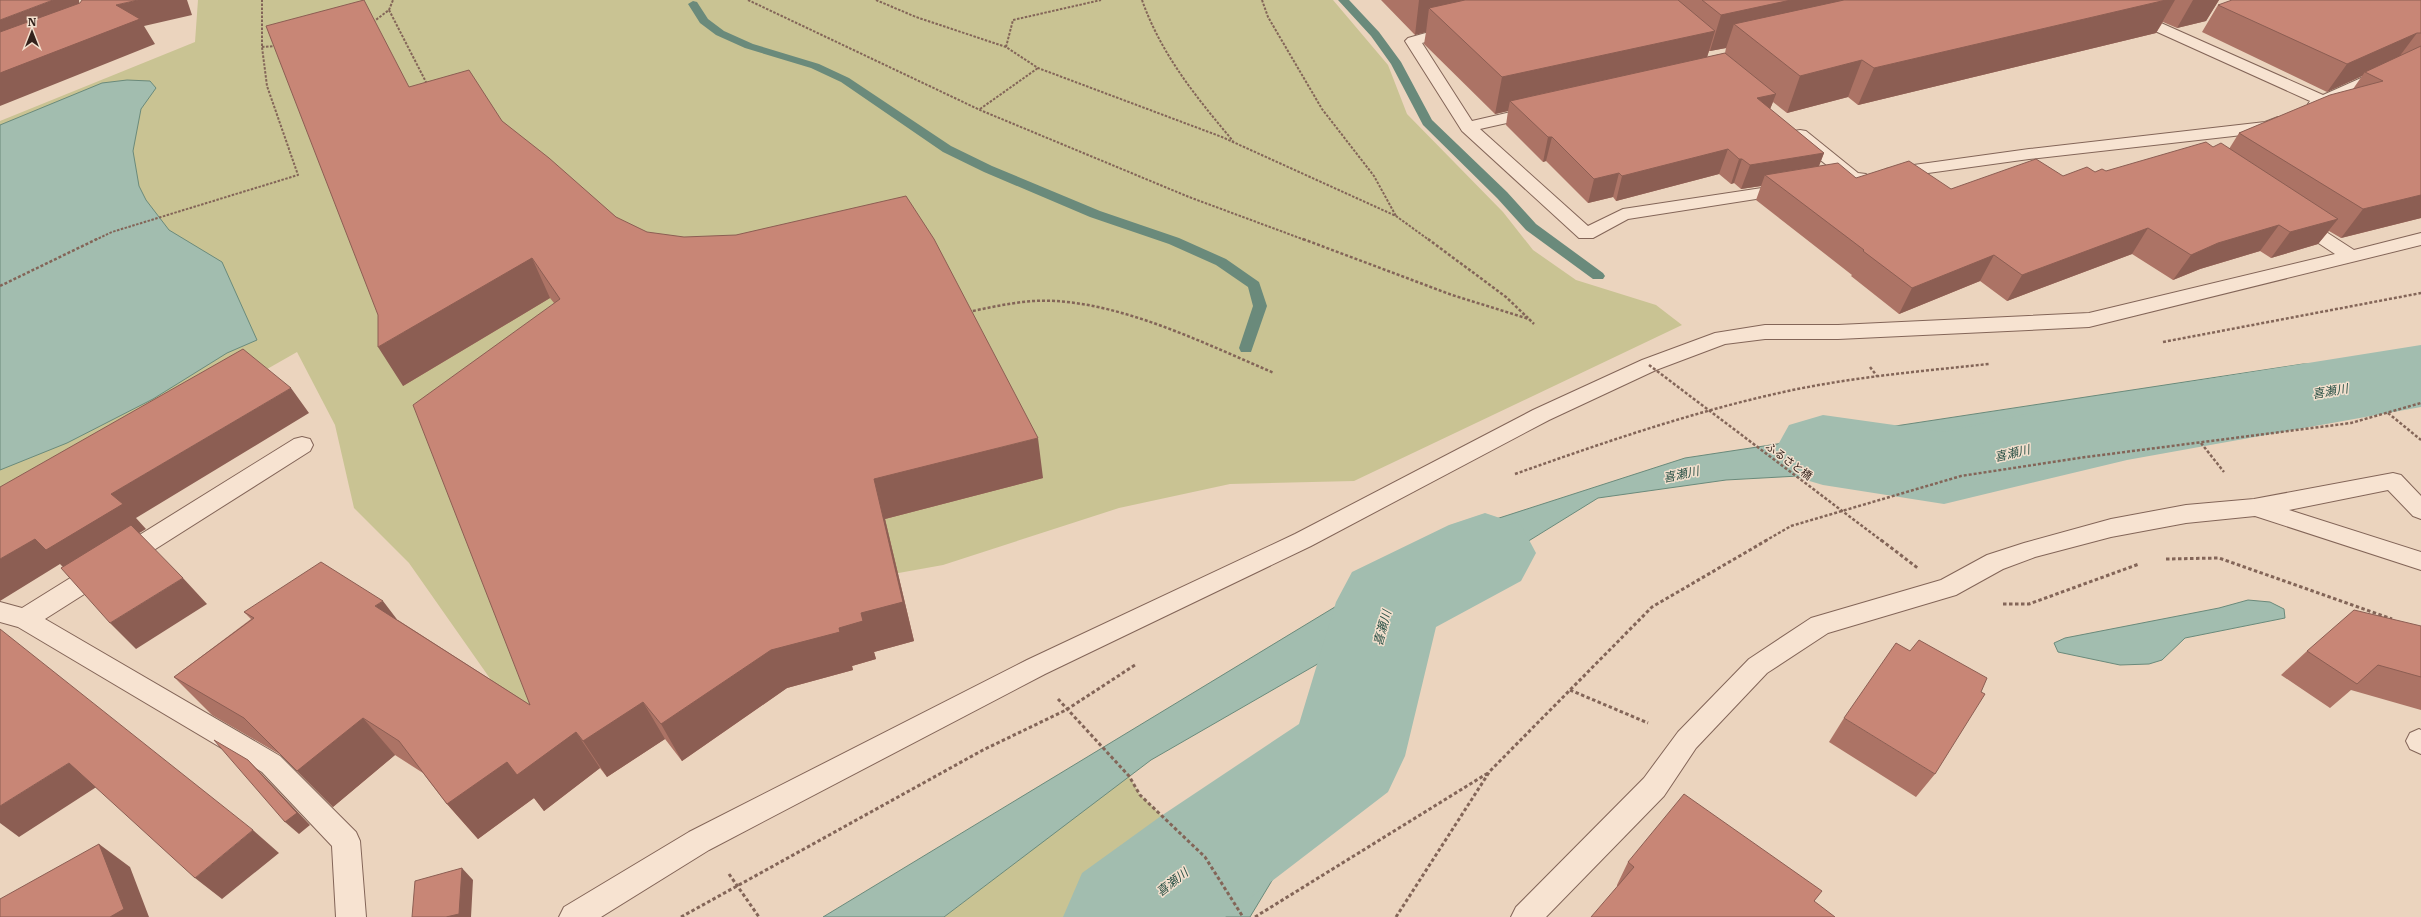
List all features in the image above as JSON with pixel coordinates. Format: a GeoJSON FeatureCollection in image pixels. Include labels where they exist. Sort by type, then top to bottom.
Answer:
{"type":"FeatureCollection","features":[{"type":"Feature","properties":{"kind":"street"},"geometry":{"type":"LineString","coordinates":[[2105,0],[2138,18],[2323,101]]}},
{"type":"Feature","properties":{"kind":"street"},"geometry":{"type":"LineString","coordinates":[[1472,26],[1413,41],[1468,127],[1586,234],[1623,214],[1800,187]]}},
{"type":"Feature","properties":{"kind":"street"},"geometry":{"type":"LineString","coordinates":[[2222,150],[2299,112],[2403,64],[2421,64]]}},
{"type":"Feature","properties":{"kind":"street"},"geometry":{"type":"LineString","coordinates":[[1468,127],[1552,108]]}},
{"type":"Feature","properties":{"kind":"street"},"geometry":{"type":"LineString","coordinates":[[1787,124],[1854,178]]}},
{"type":"Feature","properties":{"kind":"street"},"geometry":{"type":"LineString","coordinates":[[1831,182],[2029,154],[2269,127]]}},
{"type":"Feature","properties":{"kind":"street"},"geometry":{"type":"LineString","coordinates":[[2285,214],[2349,255]]}},
{"type":"Feature","properties":{"kind":"street"},"geometry":{"type":"LineString","coordinates":[[574,917],[699,841],[1036,667],[1303,540],[1541,415],[1649,365],[1722,338],[1765,332],[1838,332],[2090,320],[2349,255],[2421,239]]}},
{"type":"Feature","properties":{"kind":"street"},"geometry":{"type":"LineString","coordinates":[[25,619],[302,445]]}},
{"type":"Feature","properties":{"kind":"street"},"geometry":{"type":"LineString","coordinates":[[1526,917],[1654,787],[1687,740],[1758,666],[1820,625],[1948,588],[1995,562],[2032,549],[2111,528],[2186,514],[2254,508],[2393,481],[2421,510]]}},
{"type":"Feature","properties":{"kind":"street"},"geometry":{"type":"LineString","coordinates":[[2254,508],[2421,561]]}},
{"type":"Feature","properties":{"kind":"street"},"geometry":{"type":"LineString","coordinates":[[0,612],[25,619],[271,764],[346,841],[351,917]]}},
{"type":"Feature","properties":{"kind":"path"},"geometry":{"type":"LineString","coordinates":[[0,286],[112,232],[298,175],[267,86],[262,47],[262,0]]}},
{"type":"Feature","properties":{"kind":"path"},"geometry":{"type":"LineString","coordinates":[[371,24],[389,10],[393,0]]}},
{"type":"Feature","properties":{"kind":"path"},"geometry":{"type":"LineString","coordinates":[[748,0],[980,110],[1189,197],[1452,295],[1529,319]]}},
{"type":"Feature","properties":{"kind":"path"},"geometry":{"type":"LineString","coordinates":[[876,0],[916,18],[1006,47],[1038,68],[1234,143],[1396,216],[1506,297],[1534,324]]}},
{"type":"Feature","properties":{"kind":"path"},"geometry":{"type":"LineString","coordinates":[[1006,47],[1013,20],[1101,0]]}},
{"type":"Feature","properties":{"kind":"path"},"geometry":{"type":"LineString","coordinates":[[1142,0],[1147,18],[1168,56],[1198,98],[1234,143]]}},
{"type":"Feature","properties":{"kind":"path"},"geometry":{"type":"LineString","coordinates":[[1262,0],[1268,16],[1322,109],[1374,176],[1396,216]]}},
{"type":"Feature","properties":{"kind":"path"},"geometry":{"type":"LineString","coordinates":[[389,10],[429,89]]}},
{"type":"Feature","properties":{"kind":"path"},"geometry":{"type":"LineString","coordinates":[[262,47],[277,46]]}},
{"type":"Feature","properties":{"kind":"path"},"geometry":{"type":"LineString","coordinates":[[980,110],[1038,68]]}},
{"type":"Feature","properties":{"kind":"path"},"geometry":{"type":"LineString","coordinates":[[2160,342],[2421,293]]}},
{"type":"Feature","properties":{"kind":"path"},"geometry":{"type":"LineString","coordinates":[[966,313],[1008,302],[1055,301],[1100,307],[1183,334],[1274,373]]}},
{"type":"Feature","properties":{"kind":"path"},"geometry":{"type":"LineString","coordinates":[[1512,475],[1628,433],[1787,391],[1878,376],[1996,363]]}},
{"type":"Feature","properties":{"kind":"path","name":"ふるさと橋"},"geometry":{"type":"LineString","coordinates":[[1649,365],[1919,569]]}},
{"type":"Feature","properties":{"kind":"path"},"geometry":{"type":"LineString","coordinates":[[2388,413],[2421,440]]}},
{"type":"Feature","properties":{"kind":"path"},"geometry":{"type":"LineString","coordinates":[[2164,559],[2193,557],[2219,558],[2399,622]]}},
{"type":"Feature","properties":{"kind":"path"},"geometry":{"type":"LineString","coordinates":[[1948,588],[2004,604],[2029,604],[2143,563]]}},
{"type":"Feature","properties":{"kind":"path"},"geometry":{"type":"LineString","coordinates":[[681,917],[738,884],[983,750],[1066,710],[1138,664]]}},
{"type":"Feature","properties":{"kind":"path"},"geometry":{"type":"LineString","coordinates":[[1036,667],[1066,710],[1129,776],[1140,795],[1205,857],[1244,917]]}},
{"type":"Feature","properties":{"kind":"path"},"geometry":{"type":"LineString","coordinates":[[1570,690],[1687,740]]}},
{"type":"Feature","properties":{"kind":"path"},"geometry":{"type":"LineString","coordinates":[[1255,917],[1490,771]]}},
{"type":"Feature","properties":{"kind":"path"},"geometry":{"type":"LineString","coordinates":[[699,841],[738,884],[758,917]]}},
{"type":"Feature","properties":{"kind":"shaded area"},"geometry":{"type":"Polygon","coordinates":[[[198,0],[1333,0],[1388,65],[1407,114],[1503,212],[1533,250],[1576,280],[1656,305],[1682,325],[1354,481],[1230,484],[1119,508],[943,565],[793,592],[644,632],[515,714],[409,563],[354,508],[335,425],[297,352],[0,521],[0,121],[195,42],[198,0]]]}},
{"type":"Feature","properties":{"kind":"shaded area"},"geometry":{"type":"Polygon","coordinates":[[[1129,776],[1140,795],[1205,857],[1152,917],[944,917],[1129,776]]]}},
{"type":"Feature","properties":{"kind":"water"},"geometry":{"type":"Polygon","coordinates":[[[127,80],[150,81],[156,88],[141,109],[133,151],[139,186],[146,200],[169,230],[222,262],[257,340],[227,353],[153,399],[67,443],[0,470],[0,125],[102,83],[127,80]]]}},
{"type":"Feature","properties":{"kind":"water"},"geometry":{"type":"Polygon","coordinates":[[[2421,358],[2421,376],[2127,426],[1944,468],[1726,480],[1598,498],[1493,563],[1151,760],[944,917],[823,917],[1462,530],[1685,458],[2303,364],[2378,364],[2421,358]]]}},
{"type":"Feature","properties":{"kind":"water"},"geometry":{"type":"Polygon","coordinates":[[[2248,600],[2270,602],[2284,609],[2285,618],[2185,638],[2162,660],[2149,664],[2120,665],[2058,652],[2054,643],[2065,638],[2219,608],[2248,600]]]}},
{"type":"Feature","properties":{"kind":"water"},"geometry":{"type":"Polygon","coordinates":[[[1347,756],[1250,917],[1152,917],[1205,857],[1347,756]]]}},
{"type":"Feature","properties":{"kind":"building"},"geometry":{"type":"Polygon","coordinates":[[[0,0],[53,0],[0,20],[0,0]]]}},
{"type":"Feature","properties":{"kind":"building"},"geometry":{"type":"Polygon","coordinates":[[[82,0],[138,0],[116,5],[140,19],[0,73],[0,32],[80,3],[82,0]]]}},
{"type":"Feature","properties":{"kind":"building"},"geometry":{"type":"Polygon","coordinates":[[[364,0],[409,87],[469,70],[502,121],[549,158],[616,217],[647,232],[684,237],[736,235],[906,196],[934,239],[1038,438],[874,479],[903,602],[861,613],[863,621],[839,628],[840,632],[771,650],[661,724],[643,702],[583,741],[576,732],[517,775],[507,762],[447,804],[399,741],[363,718],[297,771],[244,718],[174,677],[254,618],[244,612],[321,562],[383,601],[375,606],[530,705],[413,405],[560,299],[532,258],[378,347],[378,315],[266,26],[364,0]]]}},
{"type":"Feature","properties":{"kind":"building"},"geometry":{"type":"Polygon","coordinates":[[[1465,0],[1678,0],[1715,31],[1502,77],[1429,8],[1465,0]]]}},
{"type":"Feature","properties":{"kind":"building"},"geometry":{"type":"Polygon","coordinates":[[[1702,0],[1791,0],[1721,15],[1702,0]]]}},
{"type":"Feature","properties":{"kind":"building"},"geometry":{"type":"Polygon","coordinates":[[[1844,0],[2166,0],[1874,68],[1862,60],[1800,76],[1734,24],[1844,0]]]}},
{"type":"Feature","properties":{"kind":"building"},"geometry":{"type":"Polygon","coordinates":[[[2232,0],[2421,0],[2421,33],[2417,33],[2347,64],[2218,5],[2232,0]]]}},
{"type":"Feature","properties":{"kind":"building"},"geometry":{"type":"Polygon","coordinates":[[[2421,46],[2421,195],[2363,209],[2239,133],[2330,95],[2383,81],[2365,72],[2421,46]]]}},
{"type":"Feature","properties":{"kind":"building"},"geometry":{"type":"Polygon","coordinates":[[[1725,53],[1776,94],[1757,98],[1824,153],[1750,165],[1742,159],[1739,159],[1728,149],[1622,176],[1619,173],[1594,179],[1552,137],[1548,137],[1510,101],[1725,53]]]}},
{"type":"Feature","properties":{"kind":"building"},"geometry":{"type":"Polygon","coordinates":[[[2206,142],[2213,147],[2221,143],[2338,219],[2290,232],[2279,225],[2218,243],[2191,255],[2148,228],[2022,275],[1994,255],[1912,288],[1765,175],[1838,163],[1856,178],[1909,161],[1951,189],[2036,159],[2063,176],[2087,167],[2095,172],[2102,169],[2106,171],[2206,142]]]}},
{"type":"Feature","properties":{"kind":"building"},"geometry":{"type":"Polygon","coordinates":[[[243,349],[291,388],[111,494],[123,504],[46,550],[35,539],[0,559],[0,487],[243,349]]]}},
{"type":"Feature","properties":{"kind":"building"},"geometry":{"type":"Polygon","coordinates":[[[131,525],[183,578],[110,623],[61,568],[131,525]]]}},
{"type":"Feature","properties":{"kind":"building"},"geometry":{"type":"Polygon","coordinates":[[[2354,610],[2421,626],[2421,677],[2378,665],[2357,684],[2307,651],[2354,610]]]}},
{"type":"Feature","properties":{"kind":"building"},"geometry":{"type":"Polygon","coordinates":[[[0,629],[253,830],[195,878],[69,763],[0,806],[0,629]]]}},
{"type":"Feature","properties":{"kind":"building"},"geometry":{"type":"Polygon","coordinates":[[[1919,640],[1987,678],[1981,692],[1985,694],[1935,774],[1844,718],[1896,643],[1910,651],[1919,640]]]}},
{"type":"Feature","properties":{"kind":"building"},"geometry":{"type":"Polygon","coordinates":[[[214,740],[248,760],[297,813],[285,822],[214,740]]]}},
{"type":"Feature","properties":{"kind":"building"},"geometry":{"type":"Polygon","coordinates":[[[1684,794],[1822,891],[1814,901],[1835,917],[1591,917],[1634,867],[1628,862],[1684,794]]]}},
{"type":"Feature","properties":{"kind":"building"},"geometry":{"type":"Polygon","coordinates":[[[99,844],[124,909],[110,917],[0,917],[0,899],[99,844]]]}},
{"type":"Feature","properties":{"kind":"building"},"geometry":{"type":"Polygon","coordinates":[[[462,868],[459,914],[446,917],[412,917],[415,881],[462,868]]]}},
{"type":"Feature","properties":{"kind":"waterway"},"geometry":{"type":"LineString","coordinates":[[1343,0],[1375,34],[1397,64],[1427,122],[1502,195],[1531,227],[1598,276]]}},
{"type":"Feature","properties":{"kind":"waterway"},"geometry":{"type":"LineString","coordinates":[[693,4],[704,21],[720,33],[749,46],[815,66],[845,80],[947,149],[988,169],[1095,214],[1174,241],[1221,262],[1254,285],[1260,306],[1246,348]]}},
{"type":"Feature","properties":{"kind":"waterway","name":"喜瀬川"},"geometry":{"type":"LineString","coordinates":[[1823,450],[1944,468],[2127,426],[2421,376]]}},
{"type":"Feature","properties":{"kind":"waterway","name":"喜瀬川"},"geometry":{"type":"LineString","coordinates":[[1127,917],[1205,857],[1347,756],[1389,602],[1485,553]]}}]}
